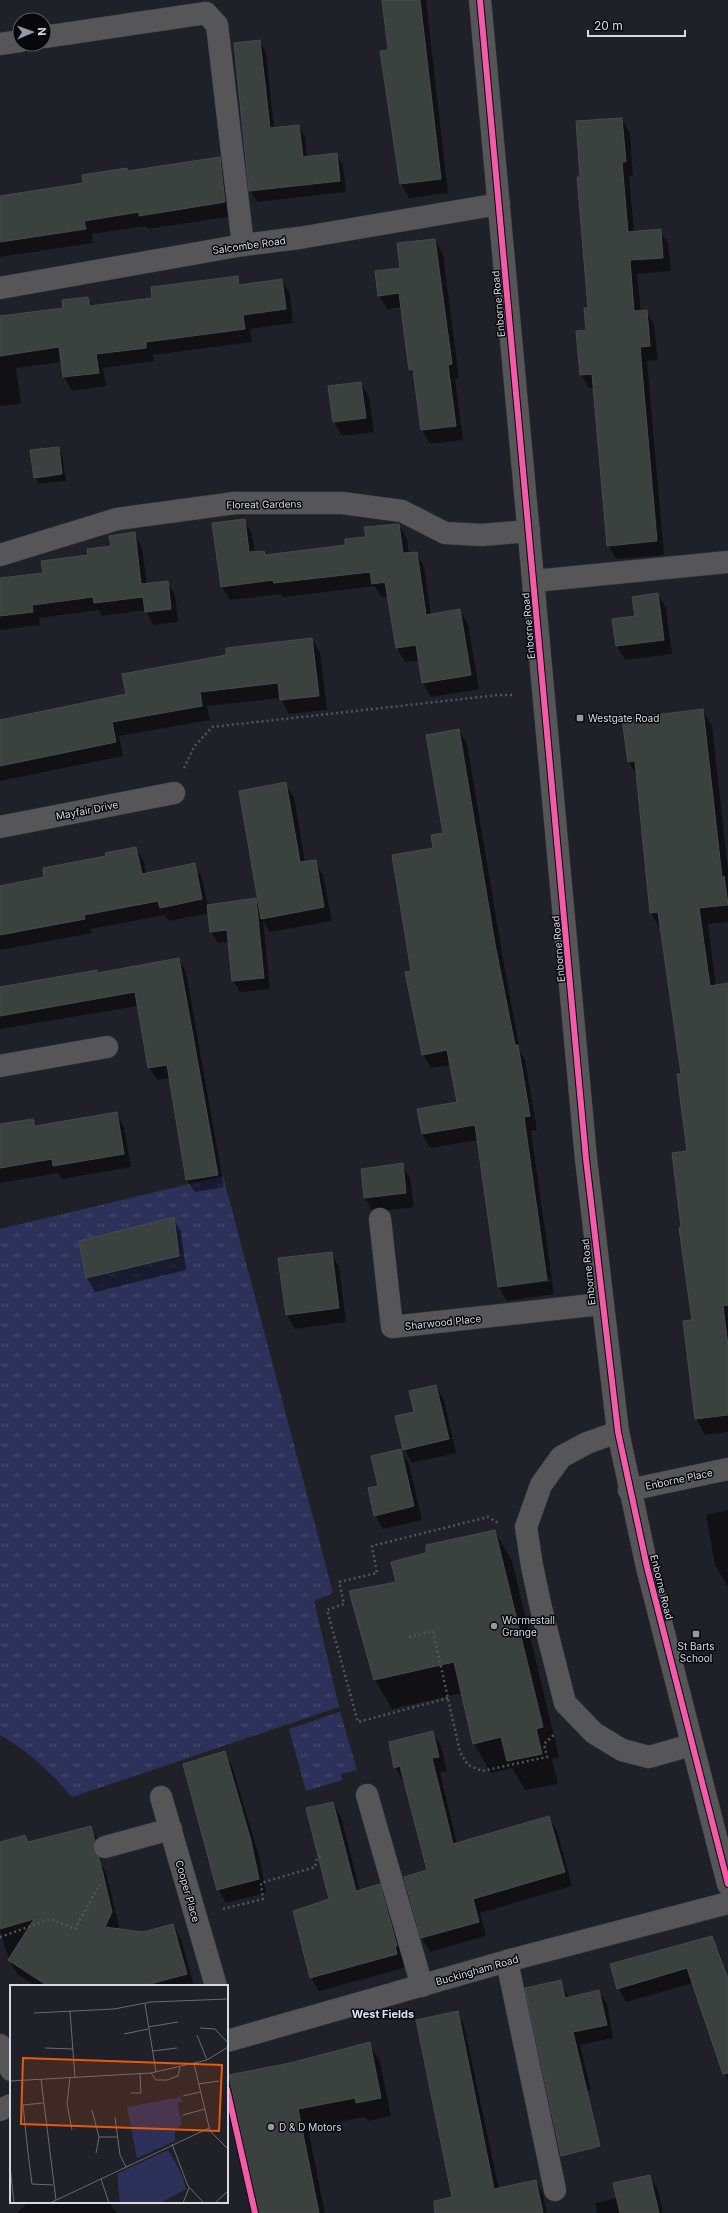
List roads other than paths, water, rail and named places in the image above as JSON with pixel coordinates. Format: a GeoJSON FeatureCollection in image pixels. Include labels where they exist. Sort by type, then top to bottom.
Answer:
{"type":"FeatureCollection","features":[{"type":"Feature","properties":{"kind":"street","name":"Enborne Road"},"geometry":{"type":"LineString","coordinates":[[480,0],[586,1159],[618,1432],[629,1490],[691,1745],[728,1884]]}},
{"type":"Feature","properties":{"kind":"street"},"geometry":{"type":"LineString","coordinates":[[52,36],[206,13],[217,25],[243,245]]}},
{"type":"Feature","properties":{"kind":"street"},"geometry":{"type":"LineString","coordinates":[[0,44],[12,42]]}},
{"type":"Feature","properties":{"kind":"street","name":"Salcombe Road"},"geometry":{"type":"LineString","coordinates":[[0,288],[243,245],[299,238],[499,204]]}},
{"type":"Feature","properties":{"kind":"street","name":"Floreat Gardens"},"geometry":{"type":"LineString","coordinates":[[0,555],[117,519],[235,503],[342,503],[402,511],[445,533],[482,535],[529,531]]}},
{"type":"Feature","properties":{"kind":"street"},"geometry":{"type":"LineString","coordinates":[[534,581],[728,562]]}},
{"type":"Feature","properties":{"kind":"street","name":"Mayfair Drive"},"geometry":{"type":"LineString","coordinates":[[0,828],[174,793]]}},
{"type":"Feature","properties":{"kind":"street"},"geometry":{"type":"LineString","coordinates":[[0,1066],[107,1047]]}},
{"type":"Feature","properties":{"kind":"street","name":"Sharwood Place"},"geometry":{"type":"LineString","coordinates":[[380,1219],[392,1327],[602,1304]]}},
{"type":"Feature","properties":{"kind":"street"},"geometry":{"type":"LineString","coordinates":[[618,1432],[561,1456],[541,1485],[526,1527],[532,1566],[553,1658],[565,1703],[594,1733],[622,1750],[649,1757],[691,1745]]}},
{"type":"Feature","properties":{"kind":"street","name":"Enborne Place"},"geometry":{"type":"LineString","coordinates":[[629,1490],[728,1469]]}},
{"type":"Feature","properties":{"kind":"street"},"geometry":{"type":"LineString","coordinates":[[367,1795],[422,1986]]}},
{"type":"Feature","properties":{"kind":"street","name":"Cooper Place"},"geometry":{"type":"LineString","coordinates":[[161,1797],[216,1985]]}},
{"type":"Feature","properties":{"kind":"street"},"geometry":{"type":"LineString","coordinates":[[105,1848],[171,1829]]}},
{"type":"Feature","properties":{"kind":"street","name":"Buckingham Road"},"geometry":{"type":"LineString","coordinates":[[228,2035],[422,1986],[507,1961],[728,1903]]}},
{"type":"Feature","properties":{"kind":"street"},"geometry":{"type":"LineString","coordinates":[[507,1961],[555,2190]]}},
{"type":"Feature","properties":{"kind":"street"},"geometry":{"type":"LineString","coordinates":[[0,2045],[10,2068]]}},
{"type":"Feature","properties":{"kind":"street"},"geometry":{"type":"LineString","coordinates":[[0,2110],[10,2105]]}},
{"type":"Feature","properties":{"kind":"place","name":"Westgate Road"},"geometry":{"type":"Point","coordinates":[580,718]}},
{"type":"Feature","properties":{"kind":"place","name":"Wormestall Grange"},"geometry":{"type":"Point","coordinates":[494,1626]}},
{"type":"Feature","properties":{"kind":"place","name":"St Barts School"},"geometry":{"type":"Point","coordinates":[696,1634]}},
{"type":"Feature","properties":{"kind":"place","name":"D & D Motors"},"geometry":{"type":"Point","coordinates":[271,2127]}},
{"type":"Feature","properties":{"kind":"district","name":"West Fields"},"geometry":{"type":"Point","coordinates":[383,2014]}}]}
